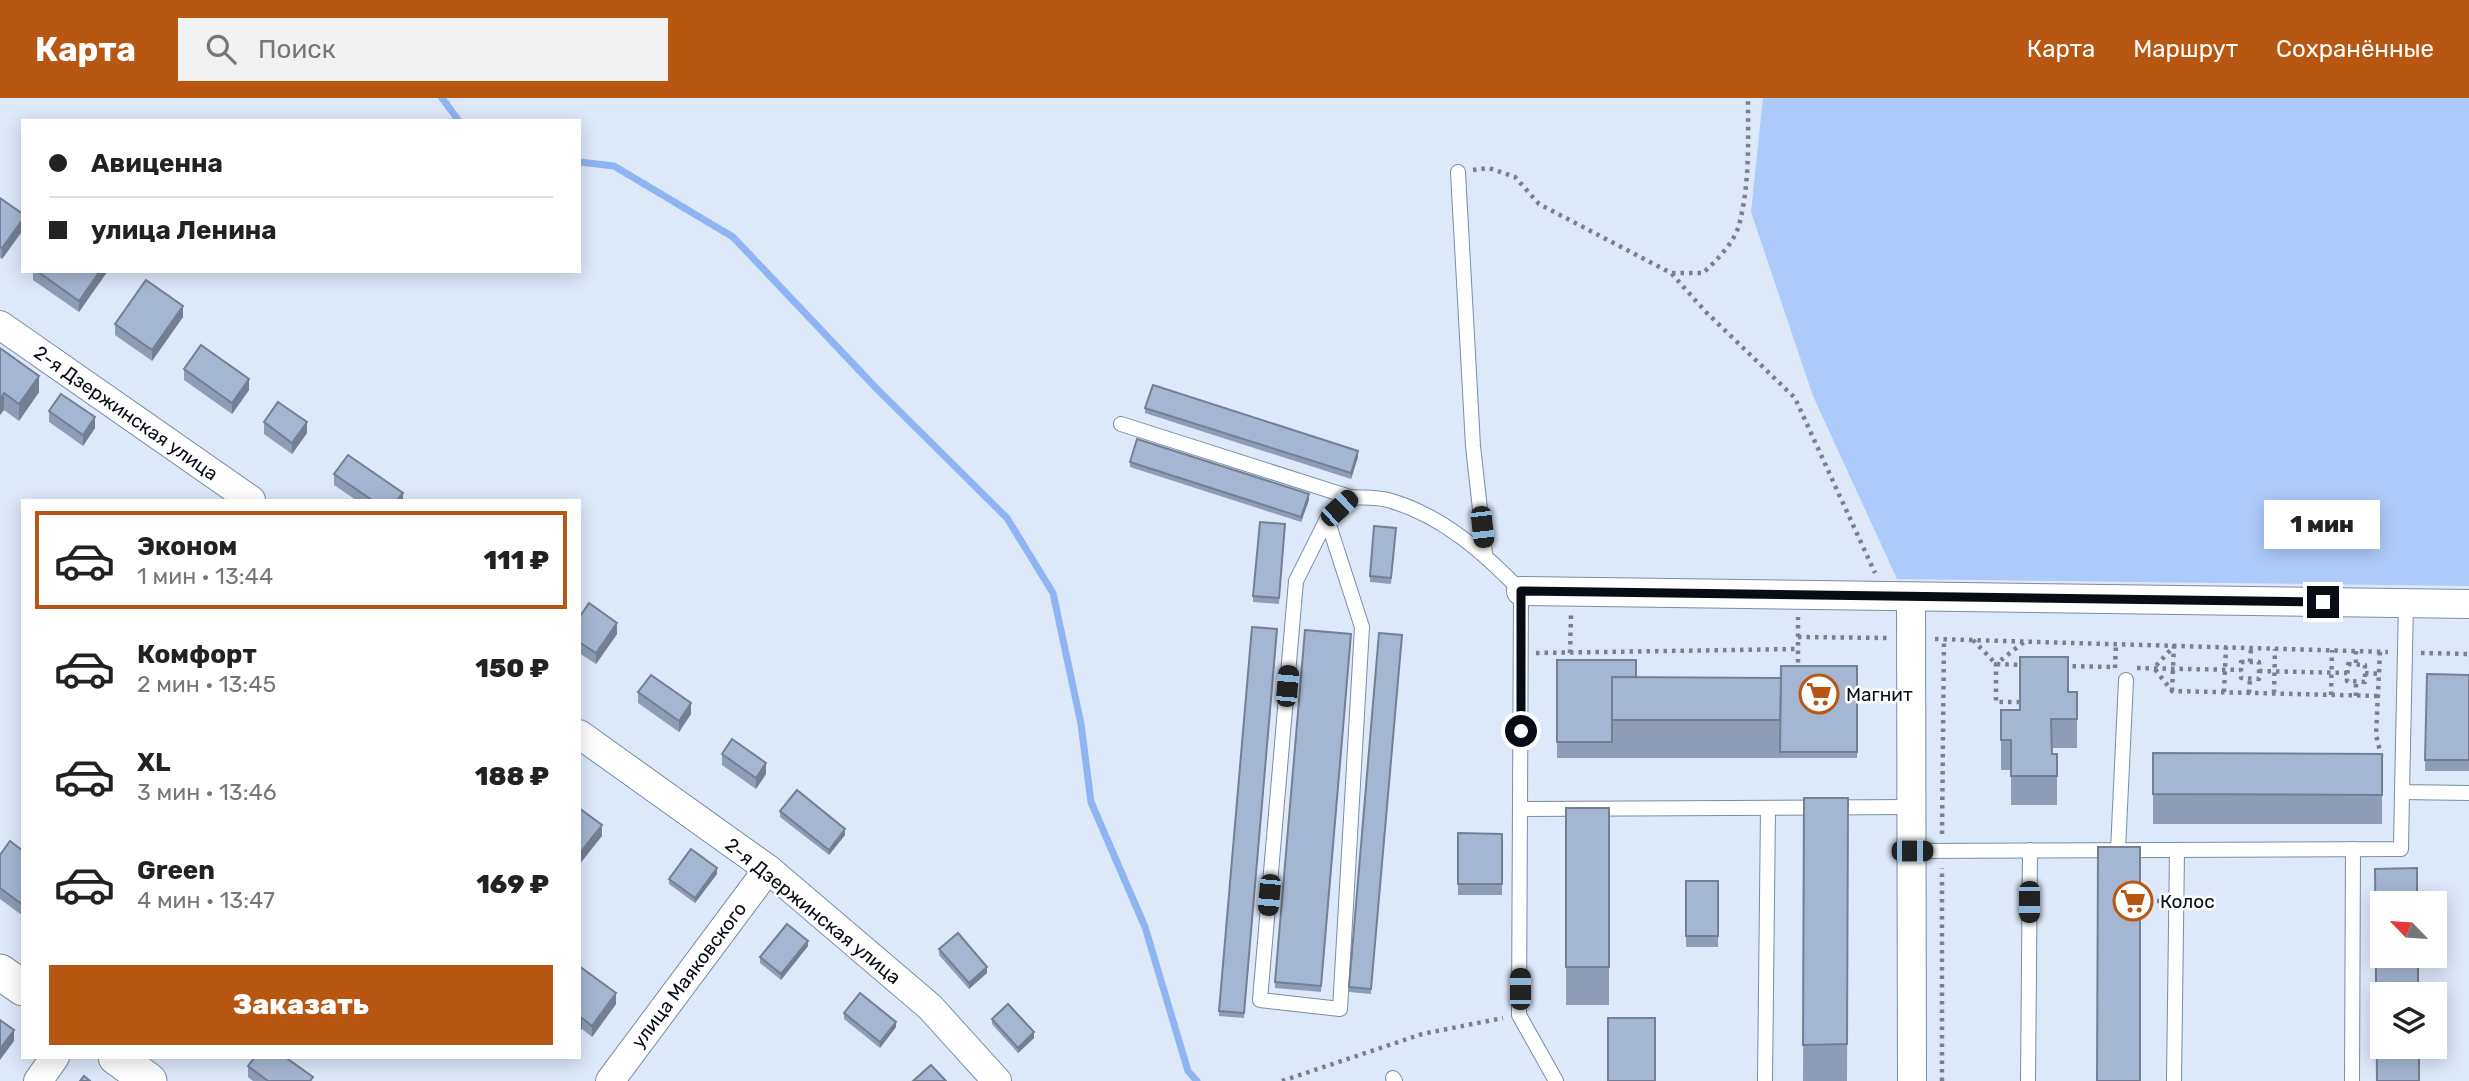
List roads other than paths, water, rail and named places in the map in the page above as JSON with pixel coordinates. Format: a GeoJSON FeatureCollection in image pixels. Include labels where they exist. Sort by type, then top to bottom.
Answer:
{"type":"FeatureCollection","features":[{"type":"Feature","properties":{"kind":"street","name":"2-я Дзержинская улица"},"geometry":{"type":"LineString","coordinates":[[0,325],[250,499]]}},
{"type":"Feature","properties":{"kind":"street"},"geometry":{"type":"LineString","coordinates":[[1521,591],[2469,604]]}},
{"type":"Feature","properties":{"kind":"street"},"geometry":{"type":"LineString","coordinates":[[1898,596],[1911,638],[1912,1081]]}},
{"type":"Feature","properties":{"kind":"street","name":"2-я Дзержинская улица"},"geometry":{"type":"LineString","coordinates":[[581,735],[768,869],[930,1007],[997,1081]]}},
{"type":"Feature","properties":{"kind":"street","name":"улица Маяковского"},"geometry":{"type":"LineString","coordinates":[[610,1081],[768,869]]}},
{"type":"Feature","properties":{"kind":"street"},"geometry":{"type":"LineString","coordinates":[[0,972],[21,987]]}},
{"type":"Feature","properties":{"kind":"street"},"geometry":{"type":"LineString","coordinates":[[38,1081],[54,1059]]}},
{"type":"Feature","properties":{"kind":"street"},"geometry":{"type":"LineString","coordinates":[[119,1059],[149,1081]]}},
{"type":"Feature","properties":{"kind":"lane"},"geometry":{"type":"LineString","coordinates":[[1458,172],[1473,446],[1485,554]]}},
{"type":"Feature","properties":{"kind":"lane"},"geometry":{"type":"LineString","coordinates":[[1122,424],[1350,497],[1387,500],[1433,518],[1485,554],[1521,591],[1519,1015],[1556,1081]]}},
{"type":"Feature","properties":{"kind":"lane"},"geometry":{"type":"LineString","coordinates":[[1327,519],[1362,627],[1340,1009],[1260,1000],[1296,581],[1327,519],[1350,497]]}},
{"type":"Feature","properties":{"kind":"lane"},"geometry":{"type":"LineString","coordinates":[[1912,851],[2401,849],[2406,603]]}},
{"type":"Feature","properties":{"kind":"lane"},"geometry":{"type":"LineString","coordinates":[[2118,850],[2126,680]]}},
{"type":"Feature","properties":{"kind":"lane"},"geometry":{"type":"LineString","coordinates":[[2402,792],[2469,793]]}},
{"type":"Feature","properties":{"kind":"lane"},"geometry":{"type":"LineString","coordinates":[[1521,809],[1911,807]]}},
{"type":"Feature","properties":{"kind":"lane"},"geometry":{"type":"LineString","coordinates":[[1765,1081],[1768,808]]}},
{"type":"Feature","properties":{"kind":"lane"},"geometry":{"type":"LineString","coordinates":[[2352,1081],[2353,849]]}},
{"type":"Feature","properties":{"kind":"lane"},"geometry":{"type":"LineString","coordinates":[[2028,1081],[2030,850]]}},
{"type":"Feature","properties":{"kind":"lane"},"geometry":{"type":"LineString","coordinates":[[2174,1081],[2177,851]]}},
{"type":"Feature","properties":{"kind":"waterway"},"geometry":{"type":"LineString","coordinates":[[442,98],[458,119]]}},
{"type":"Feature","properties":{"kind":"waterway"},"geometry":{"type":"LineString","coordinates":[[581,162],[614,166],[733,237],[876,388],[1007,518],[1053,593],[1081,724],[1091,802],[1145,927],[1188,1071],[1197,1081]]}},
{"type":"Feature","properties":{"kind":"place","name":"Магнит"},"geometry":{"type":"Point","coordinates":[1819,694]}},
{"type":"Feature","properties":{"kind":"place","name":"Колос"},"geometry":{"type":"Point","coordinates":[2133,901]}}]}
